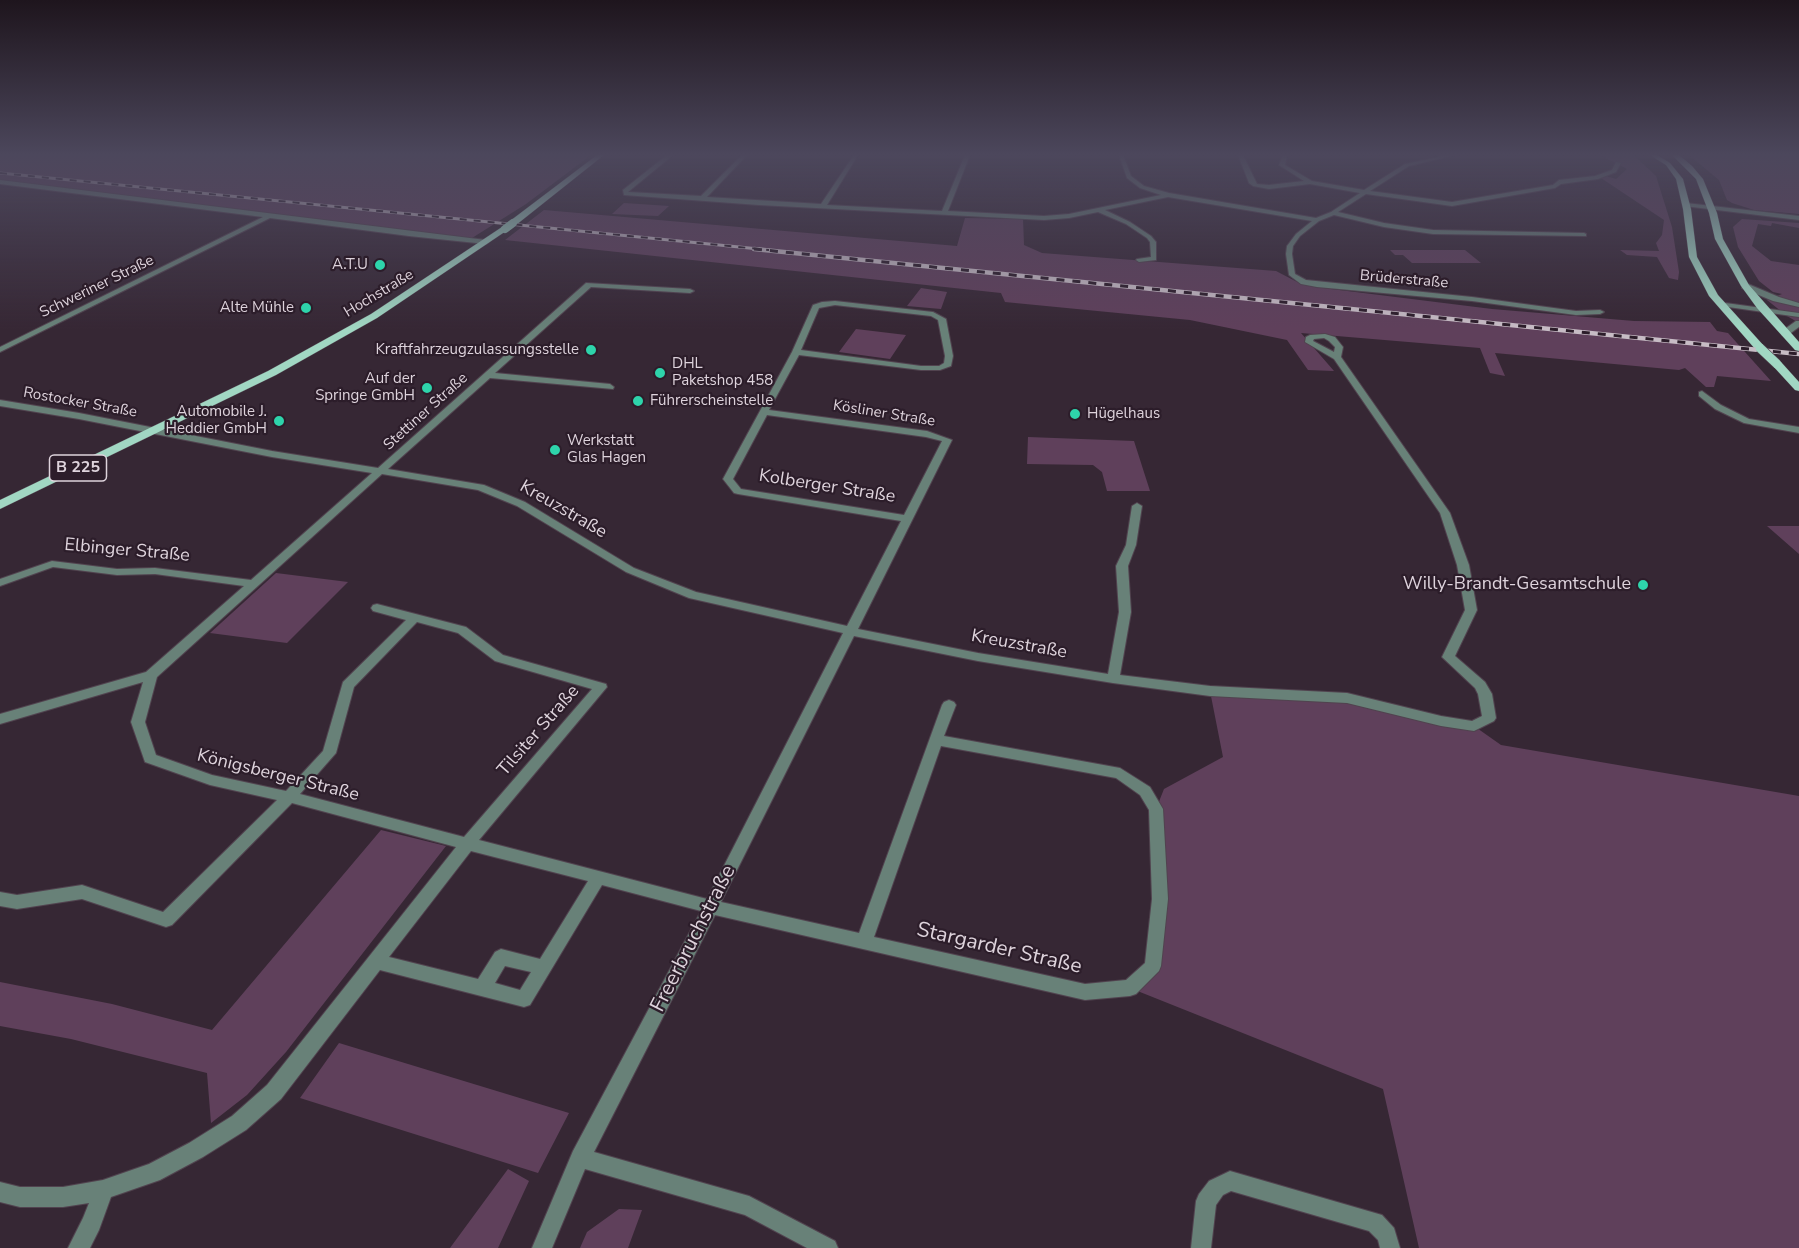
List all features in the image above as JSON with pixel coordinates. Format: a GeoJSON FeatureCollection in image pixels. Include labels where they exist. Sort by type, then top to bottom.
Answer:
{"type":"FeatureCollection","features":[{"type":"Feature","properties":{"kind":"main road","name":"Hochstraße"},"geometry":{"type":"LineString","coordinates":[[155,432],[272,372],[374,315],[526,213]]}},
{"type":"Feature","properties":{"kind":"main road"},"geometry":{"type":"LineString","coordinates":[[1688,213],[1693,257],[1721,304],[1799,388]]}},
{"type":"Feature","properties":{"kind":"main road"},"geometry":{"type":"LineString","coordinates":[[1713,213],[1719,238],[1745,286],[1799,348]]}},
{"type":"Feature","properties":{"kind":"main road","name":"B 225"},"geometry":{"type":"LineString","coordinates":[[0,505],[155,432]]}},
{"type":"Feature","properties":{"kind":"street"},"geometry":{"type":"LineString","coordinates":[[248,213],[486,242]]}},
{"type":"Feature","properties":{"kind":"street"},"geometry":{"type":"LineString","coordinates":[[949,213],[1044,218],[1083,213]]}},
{"type":"Feature","properties":{"kind":"street"},"geometry":{"type":"LineString","coordinates":[[1105,213],[1154,242],[1154,259],[1139,260]]}},
{"type":"Feature","properties":{"kind":"street"},"geometry":{"type":"LineString","coordinates":[[1277,213],[1317,220]]}},
{"type":"Feature","properties":{"kind":"street","name":"Brüderstraße"},"geometry":{"type":"LineString","coordinates":[[1332,213],[1317,220],[1298,235],[1290,246],[1292,275],[1304,282],[1472,299],[1576,313],[1600,312]]}},
{"type":"Feature","properties":{"kind":"street"},"geometry":{"type":"LineString","coordinates":[[1334,213],[1384,225],[1433,232],[1584,235]]}},
{"type":"Feature","properties":{"kind":"street"},"geometry":{"type":"LineString","coordinates":[[1734,213],[1799,220]]}},
{"type":"Feature","properties":{"kind":"street","name":"Schweriner Straße"},"geometry":{"type":"LineString","coordinates":[[0,350],[270,216]]}},
{"type":"Feature","properties":{"kind":"street","name":"Stettiner Straße"},"geometry":{"type":"LineString","coordinates":[[383,470],[589,285],[690,291]]}},
{"type":"Feature","properties":{"kind":"street"},"geometry":{"type":"LineString","coordinates":[[1745,286],[1799,307]]}},
{"type":"Feature","properties":{"kind":"street","name":"Kolberger Straße"},"geometry":{"type":"LineString","coordinates":[[796,352],[935,368],[948,364],[949,356],[942,319],[939,315],[835,303],[816,307],[796,352],[728,479],[738,491],[907,519],[850,632]]}},
{"type":"Feature","properties":{"kind":"street"},"geometry":{"type":"LineString","coordinates":[[1721,304],[1799,315]]}},
{"type":"Feature","properties":{"kind":"street"},"geometry":{"type":"LineString","coordinates":[[1766,312],[1799,307]]}},
{"type":"Feature","properties":{"kind":"street"},"geometry":{"type":"LineString","coordinates":[[1785,333],[1799,323]]}},
{"type":"Feature","properties":{"kind":"street","name":"Kreuzstraße"},"geometry":{"type":"LineString","coordinates":[[155,432],[286,457],[383,470],[480,487],[521,504],[630,570],[693,595],[850,632],[978,657],[1113,679],[1210,691],[1347,698],[1441,721],[1474,726],[1488,718],[1485,694],[1480,685],[1448,657],[1472,610],[1463,565],[1445,513],[1336,357]]}},
{"type":"Feature","properties":{"kind":"street","name":"Stettiner Straße"},"geometry":{"type":"LineString","coordinates":[[487,375],[610,387]]}},
{"type":"Feature","properties":{"kind":"street"},"geometry":{"type":"LineString","coordinates":[[1702,394],[1718,407],[1747,421],[1799,430]]}},
{"type":"Feature","properties":{"kind":"street","name":"Rostocker Straße"},"geometry":{"type":"LineString","coordinates":[[0,403],[155,432]]}},
{"type":"Feature","properties":{"kind":"street","name":"Kösliner Straße"},"geometry":{"type":"LineString","coordinates":[[763,412],[927,434],[947,440],[907,519]]}},
{"type":"Feature","properties":{"kind":"street"},"geometry":{"type":"LineString","coordinates":[[0,718],[151,675],[383,470]]}},
{"type":"Feature","properties":{"kind":"street"},"geometry":{"type":"LineString","coordinates":[[1113,679],[1125,612],[1122,566],[1131,545],[1137,506]]}},
{"type":"Feature","properties":{"kind":"street","name":"Elbinger Straße"},"geometry":{"type":"LineString","coordinates":[[0,583],[52,564],[117,572],[155,571],[254,584]]}},
{"type":"Feature","properties":{"kind":"street","name":"Tilsiter Straße"},"geometry":{"type":"LineString","coordinates":[[377,608],[462,630],[499,658],[601,687],[468,843]]}},
{"type":"Feature","properties":{"kind":"street"},"geometry":{"type":"LineString","coordinates":[[0,899],[17,902],[82,892],[166,920],[289,797],[329,753],[348,685],[415,618]]}},
{"type":"Feature","properties":{"kind":"street","name":"Freerbruchstraße"},"geometry":{"type":"LineString","coordinates":[[542,1248],[580,1158],[711,907],[850,632]]}},
{"type":"Feature","properties":{"kind":"street","name":"Königsberger Straße"},"geometry":{"type":"LineString","coordinates":[[151,675],[138,722],[150,758],[210,780],[289,797],[711,907]]}},
{"type":"Feature","properties":{"kind":"street"},"geometry":{"type":"LineString","coordinates":[[864,940],[949,705]]}},
{"type":"Feature","properties":{"kind":"street","name":"Stargarder Straße"},"geometry":{"type":"LineString","coordinates":[[711,907],[1085,992],[1130,988],[1153,966],[1160,888],[1156,809],[1145,791],[1120,773],[936,740]]}},
{"type":"Feature","properties":{"kind":"street"},"geometry":{"type":"LineString","coordinates":[[0,1192],[21,1197],[63,1197],[103,1190],[153,1173],[239,1123],[274,1092],[468,843]]}},
{"type":"Feature","properties":{"kind":"street"},"geometry":{"type":"LineString","coordinates":[[376,961],[524,999],[599,877]]}},
{"type":"Feature","properties":{"kind":"street"},"geometry":{"type":"LineString","coordinates":[[482,989],[501,957],[543,966]]}},
{"type":"Feature","properties":{"kind":"street"},"geometry":{"type":"LineString","coordinates":[[580,1158],[749,1206],[818,1245]]}},
{"type":"Feature","properties":{"kind":"street"},"geometry":{"type":"LineString","coordinates":[[1201,1248],[1206,1201],[1216,1188],[1230,1181],[1375,1222],[1387,1235],[1390,1248]]}},
{"type":"Feature","properties":{"kind":"street"},"geometry":{"type":"LineString","coordinates":[[78,1248],[92,1223],[103,1190]]}},
{"type":"Feature","properties":{"kind":"shaded area"},"geometry":{"type":"Polygon","coordinates":[[[265,213],[511,213],[472,238],[265,213]]]}},
{"type":"Feature","properties":{"kind":"shaded area"},"geometry":{"type":"Polygon","coordinates":[[[540,213],[581,213],[957,246],[965,218],[1023,219],[1024,245],[1042,253],[1276,271],[1301,284],[1315,287],[1492,309],[1634,321],[1710,322],[1717,331],[1728,333],[1771,381],[1717,376],[1714,387],[1706,387],[1685,368],[1679,370],[1495,353],[1505,376],[1490,373],[1480,348],[1301,333],[1334,371],[1308,370],[1287,340],[1190,320],[1005,302],[1001,293],[505,240],[540,213]]]}},
{"type":"Feature","properties":{"kind":"shaded area"},"geometry":{"type":"Polygon","coordinates":[[[613,213],[661,213],[658,216],[613,213]]]}},
{"type":"Feature","properties":{"kind":"shaded area"},"geometry":{"type":"Polygon","coordinates":[[[1654,213],[1668,213],[1679,272],[1678,280],[1669,278],[1657,257],[1627,255],[1620,250],[1659,251],[1656,243],[1662,235],[1664,220],[1654,213]]]}},
{"type":"Feature","properties":{"kind":"shaded area"},"geometry":{"type":"Polygon","coordinates":[[[1742,219],[1799,223],[1799,228],[1772,223],[1771,226],[1758,224],[1752,246],[1771,261],[1799,265],[1799,323],[1767,300],[1782,294],[1773,292],[1759,281],[1738,247],[1733,227],[1742,219]]]}},
{"type":"Feature","properties":{"kind":"shaded area"},"geometry":{"type":"Polygon","coordinates":[[[1390,250],[1465,250],[1481,263],[1412,263],[1403,255],[1395,255],[1390,250]]]}},
{"type":"Feature","properties":{"kind":"shaded area"},"geometry":{"type":"Polygon","coordinates":[[[921,288],[947,292],[941,309],[907,306],[921,288]]]}},
{"type":"Feature","properties":{"kind":"shaded area"},"geometry":{"type":"Polygon","coordinates":[[[856,329],[906,335],[890,359],[839,352],[856,329]]]}},
{"type":"Feature","properties":{"kind":"shaded area"},"geometry":{"type":"Polygon","coordinates":[[[1028,437],[1134,441],[1150,491],[1107,491],[1102,472],[1093,465],[1027,464],[1028,437]]]}},
{"type":"Feature","properties":{"kind":"shaded area"},"geometry":{"type":"Polygon","coordinates":[[[1767,526],[1799,526],[1799,554],[1767,526]]]}},
{"type":"Feature","properties":{"kind":"shaded area"},"geometry":{"type":"Polygon","coordinates":[[[276,573],[348,582],[287,643],[210,633],[276,573]]]}},
{"type":"Feature","properties":{"kind":"shaded area"},"geometry":{"type":"Polygon","coordinates":[[[1210,691],[1347,698],[1474,726],[1501,745],[1799,796],[1799,1248],[1419,1248],[1383,1089],[1130,988],[1153,966],[1156,809],[1164,789],[1223,757],[1210,691]]]}},
{"type":"Feature","properties":{"kind":"shaded area"},"geometry":{"type":"Polygon","coordinates":[[[381,830],[446,846],[286,1052],[247,1095],[211,1123],[207,1073],[71,1039],[0,1026],[0,982],[112,1004],[212,1030],[381,830]]]}},
{"type":"Feature","properties":{"kind":"shaded area"},"geometry":{"type":"Polygon","coordinates":[[[339,1043],[569,1113],[538,1173],[300,1098],[339,1043]]]}},
{"type":"Feature","properties":{"kind":"shaded area"},"geometry":{"type":"Polygon","coordinates":[[[508,1169],[529,1181],[498,1248],[450,1248],[508,1169]]]}},
{"type":"Feature","properties":{"kind":"shaded area"},"geometry":{"type":"Polygon","coordinates":[[[619,1209],[642,1210],[628,1248],[580,1248],[587,1232],[619,1209]]]}},
{"type":"Feature","properties":{"kind":"railway"},"geometry":{"type":"LineString","coordinates":[[402,213],[769,250]]}},
{"type":"Feature","properties":{"kind":"railway"},"geometry":{"type":"LineString","coordinates":[[754,249],[1799,354]]}},
{"type":"Feature","properties":{"kind":"place","name":"A.T.U"},"geometry":{"type":"Point","coordinates":[380,265]}},
{"type":"Feature","properties":{"kind":"place","name":"Alte Mühle"},"geometry":{"type":"Point","coordinates":[306,308]}},
{"type":"Feature","properties":{"kind":"place","name":"Kraftfahrzeugzulassungsstelle"},"geometry":{"type":"Point","coordinates":[591,350]}},
{"type":"Feature","properties":{"kind":"place","name":"DHL Paketshop 458"},"geometry":{"type":"Point","coordinates":[660,373]}},
{"type":"Feature","properties":{"kind":"place","name":"Auf der Springe GmbH"},"geometry":{"type":"Point","coordinates":[427,388]}},
{"type":"Feature","properties":{"kind":"place","name":"Führerscheinstelle"},"geometry":{"type":"Point","coordinates":[638,401]}},
{"type":"Feature","properties":{"kind":"place","name":"Hügelhaus"},"geometry":{"type":"Point","coordinates":[1075,414]}},
{"type":"Feature","properties":{"kind":"place","name":"Automobile J. Heddier GmbH"},"geometry":{"type":"Point","coordinates":[279,421]}},
{"type":"Feature","properties":{"kind":"place","name":"Werkstatt Glas Hagen"},"geometry":{"type":"Point","coordinates":[555,450]}},
{"type":"Feature","properties":{"kind":"place","name":"Willy-Brandt-Gesamtschule"},"geometry":{"type":"Point","coordinates":[1643,585]}}]}
